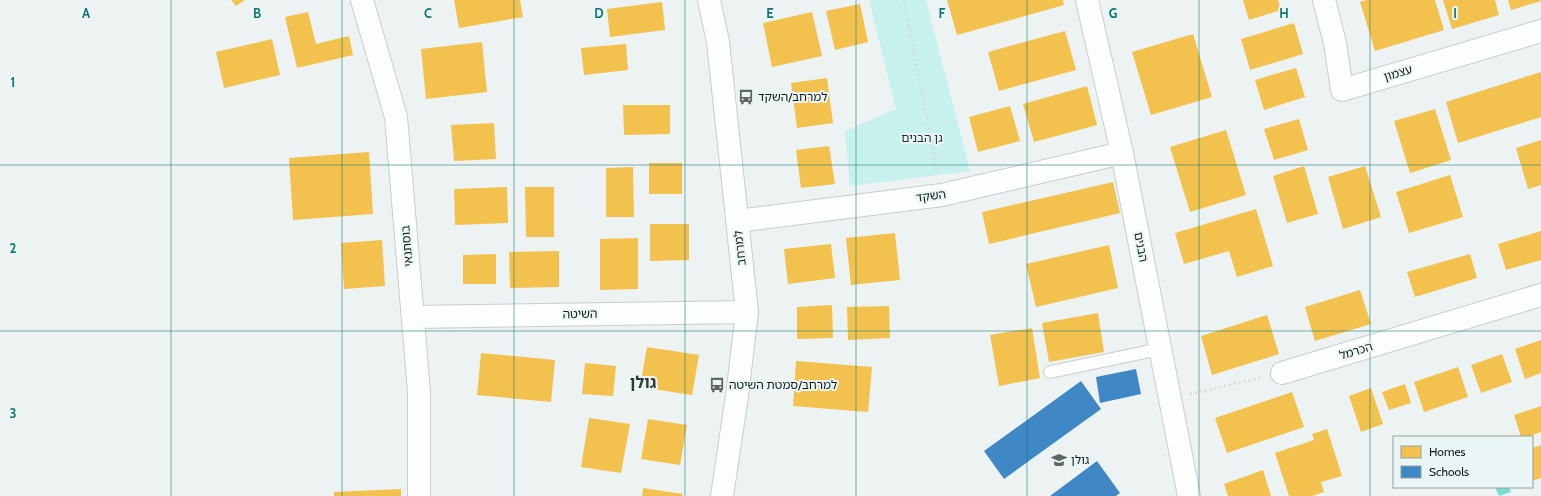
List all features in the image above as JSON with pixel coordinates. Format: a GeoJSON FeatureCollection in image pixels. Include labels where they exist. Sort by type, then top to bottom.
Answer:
{"type":"FeatureCollection","features":[{"type":"Feature","properties":{"kind":"street","name":"בוסתנאי"},"geometry":{"type":"LineString","coordinates":[[362,0],[396,117],[419,392],[419,496]]}},
{"type":"Feature","properties":{"kind":"street","name":"למרחב"},"geometry":{"type":"LineString","coordinates":[[709,0],[718,42],[747,312],[737,396],[722,496]]}},
{"type":"Feature","properties":{"kind":"street","name":"הבנים"},"geometry":{"type":"LineString","coordinates":[[1087,0],[1122,153],[1189,496]]}},
{"type":"Feature","properties":{"kind":"street","name":"עצמון"},"geometry":{"type":"LineString","coordinates":[[1324,0],[1335,43],[1342,90],[1541,31]]}},
{"type":"Feature","properties":{"kind":"street","name":"השקד"},"geometry":{"type":"LineString","coordinates":[[737,221],[942,195],[1122,153]]}},
{"type":"Feature","properties":{"kind":"street","name":"הכרמל"},"geometry":{"type":"LineString","coordinates":[[1282,373],[1541,295]]}},
{"type":"Feature","properties":{"kind":"street","name":"השיטה"},"geometry":{"type":"LineString","coordinates":[[413,317],[747,312]]}},
{"type":"Feature","properties":{"kind":"lane"},"geometry":{"type":"LineString","coordinates":[[1050,372],[1160,349]]}},
{"type":"Feature","properties":{"kind":"path"},"geometry":{"type":"LineString","coordinates":[[904,0],[942,195]]}},
{"type":"Feature","properties":{"kind":"path"},"geometry":{"type":"LineString","coordinates":[[1170,398],[1282,373]]}},
{"type":"Feature","properties":{"kind":"green space","name":"גן הבנים"},"geometry":{"type":"Polygon","coordinates":[[[869,0],[926,0],[970,171],[850,186],[845,131],[896,109],[869,0]]]}},
{"type":"Feature","properties":{"kind":"water"},"geometry":{"type":"Polygon","coordinates":[[[1495,488],[1509,488],[1511,492],[1499,496],[1495,488]]]}},
{"type":"Feature","properties":{"kind":"building: Homes"},"geometry":{"type":"Polygon","coordinates":[[[231,0],[245,0],[236,6],[231,0]]]}},
{"type":"Feature","properties":{"kind":"building: Homes"},"geometry":{"type":"Polygon","coordinates":[[[454,0],[520,0],[523,17],[459,28],[454,0]]]}},
{"type":"Feature","properties":{"kind":"building: Homes"},"geometry":{"type":"Polygon","coordinates":[[[947,0],[1063,0],[1064,5],[957,35],[947,0]]]}},
{"type":"Feature","properties":{"kind":"building: Homes"},"geometry":{"type":"Polygon","coordinates":[[[1243,0],[1278,0],[1281,10],[1249,20],[1243,0]]]}},
{"type":"Feature","properties":{"kind":"building: Homes"},"geometry":{"type":"Polygon","coordinates":[[[1366,0],[1435,0],[1444,30],[1375,51],[1360,2],[1366,0]]]}},
{"type":"Feature","properties":{"kind":"building: Homes"},"geometry":{"type":"Polygon","coordinates":[[[1443,0],[1495,0],[1499,15],[1452,29],[1443,0]]]}},
{"type":"Feature","properties":{"kind":"building: Homes"},"geometry":{"type":"Polygon","coordinates":[[[1508,0],[1541,0],[1541,1],[1511,10],[1508,0]]]}},
{"type":"Feature","properties":{"kind":"building: Homes"},"geometry":{"type":"Polygon","coordinates":[[[662,2],[665,30],[610,37],[607,9],[662,2]]]}},
{"type":"Feature","properties":{"kind":"building: Homes"},"geometry":{"type":"Polygon","coordinates":[[[860,4],[868,42],[835,50],[826,11],[860,4]]]}},
{"type":"Feature","properties":{"kind":"building: Homes"},"geometry":{"type":"Polygon","coordinates":[[[308,12],[316,44],[349,36],[353,55],[297,68],[285,17],[308,12]]]}},
{"type":"Feature","properties":{"kind":"building: Homes"},"geometry":{"type":"Polygon","coordinates":[[[812,12],[822,56],[772,67],[763,23],[812,12]]]}},
{"type":"Feature","properties":{"kind":"building: Homes"},"geometry":{"type":"Polygon","coordinates":[[[1294,23],[1303,54],[1250,70],[1241,39],[1294,23]]]}},
{"type":"Feature","properties":{"kind":"building: Homes"},"geometry":{"type":"Polygon","coordinates":[[[1065,31],[1076,70],[999,91],[988,52],[1065,31]]]}},
{"type":"Feature","properties":{"kind":"building: Homes"},"geometry":{"type":"Polygon","coordinates":[[[1193,34],[1212,97],[1151,115],[1132,52],[1193,34]]]}},
{"type":"Feature","properties":{"kind":"building: Homes"},"geometry":{"type":"Polygon","coordinates":[[[272,39],[280,75],[224,88],[216,52],[272,39]]]}},
{"type":"Feature","properties":{"kind":"building: Homes"},"geometry":{"type":"Polygon","coordinates":[[[482,42],[487,92],[426,99],[421,49],[482,42]]]}},
{"type":"Feature","properties":{"kind":"building: Homes"},"geometry":{"type":"Polygon","coordinates":[[[626,44],[628,70],[584,75],[581,48],[626,44]]]}},
{"type":"Feature","properties":{"kind":"building: Homes"},"geometry":{"type":"Polygon","coordinates":[[[1296,68],[1305,97],[1264,110],[1255,80],[1296,68]]]}},
{"type":"Feature","properties":{"kind":"building: Homes"},"geometry":{"type":"Polygon","coordinates":[[[1541,72],[1541,117],[1458,143],[1446,102],[1541,72]]]}},
{"type":"Feature","properties":{"kind":"building: Homes"},"geometry":{"type":"Polygon","coordinates":[[[827,78],[833,123],[797,128],[791,83],[827,78]]]}},
{"type":"Feature","properties":{"kind":"building: Homes"},"geometry":{"type":"Polygon","coordinates":[[[1087,86],[1097,125],[1034,142],[1023,104],[1087,86]]]}},
{"type":"Feature","properties":{"kind":"building: Homes"},"geometry":{"type":"Polygon","coordinates":[[[623,105],[670,105],[670,134],[624,135],[623,105]]]}},
{"type":"Feature","properties":{"kind":"building: Homes"},"geometry":{"type":"Polygon","coordinates":[[[1010,106],[1020,141],[978,152],[969,117],[1010,106]]]}},
{"type":"Feature","properties":{"kind":"building: Homes"},"geometry":{"type":"Polygon","coordinates":[[[1435,109],[1451,160],[1410,173],[1394,121],[1435,109]]]}},
{"type":"Feature","properties":{"kind":"building: Homes"},"geometry":{"type":"Polygon","coordinates":[[[1299,119],[1308,150],[1274,160],[1264,129],[1299,119]]]}},
{"type":"Feature","properties":{"kind":"building: Homes"},"geometry":{"type":"Polygon","coordinates":[[[494,123],[496,159],[454,161],[451,125],[494,123]]]}},
{"type":"Feature","properties":{"kind":"building: Homes"},"geometry":{"type":"Polygon","coordinates":[[[1226,130],[1246,195],[1190,212],[1170,147],[1226,130]]]}},
{"type":"Feature","properties":{"kind":"building: Homes"},"geometry":{"type":"Polygon","coordinates":[[[1541,140],[1541,185],[1528,189],[1516,148],[1541,140]]]}},
{"type":"Feature","properties":{"kind":"building: Homes"},"geometry":{"type":"Polygon","coordinates":[[[829,146],[835,184],[801,188],[796,150],[829,146]]]}},
{"type":"Feature","properties":{"kind":"building: Homes"},"geometry":{"type":"Polygon","coordinates":[[[369,152],[373,214],[293,220],[289,158],[369,152]]]}},
{"type":"Feature","properties":{"kind":"building: Homes"},"geometry":{"type":"Polygon","coordinates":[[[649,163],[682,163],[682,194],[649,194],[649,163]]]}},
{"type":"Feature","properties":{"kind":"building: Homes"},"geometry":{"type":"Polygon","coordinates":[[[1304,166],[1318,214],[1287,223],[1273,176],[1304,166]]]}},
{"type":"Feature","properties":{"kind":"building: Homes"},"geometry":{"type":"Polygon","coordinates":[[[1365,166],[1381,217],[1343,229],[1328,177],[1365,166]]]}},
{"type":"Feature","properties":{"kind":"building: Homes"},"geometry":{"type":"Polygon","coordinates":[[[633,167],[634,217],[606,217],[606,168],[633,167]]]}},
{"type":"Feature","properties":{"kind":"building: Homes"},"geometry":{"type":"Polygon","coordinates":[[[1450,175],[1463,217],[1409,233],[1396,192],[1450,175]]]}},
{"type":"Feature","properties":{"kind":"building: Homes"},"geometry":{"type":"Polygon","coordinates":[[[1113,182],[1120,213],[989,244],[982,212],[1113,182]]]}},
{"type":"Feature","properties":{"kind":"building: Homes"},"geometry":{"type":"Polygon","coordinates":[[[507,187],[508,223],[455,225],[454,189],[507,187]]]}},
{"type":"Feature","properties":{"kind":"building: Homes"},"geometry":{"type":"Polygon","coordinates":[[[525,187],[554,187],[554,237],[526,237],[525,187]]]}},
{"type":"Feature","properties":{"kind":"building: Homes"},"geometry":{"type":"Polygon","coordinates":[[[1256,209],[1273,266],[1237,277],[1229,251],[1184,264],[1175,233],[1256,209]]]}},
{"type":"Feature","properties":{"kind":"building: Homes"},"geometry":{"type":"Polygon","coordinates":[[[650,224],[689,224],[689,260],[650,261],[650,224]]]}},
{"type":"Feature","properties":{"kind":"building: Homes"},"geometry":{"type":"Polygon","coordinates":[[[1541,231],[1541,260],[1506,270],[1498,244],[1541,231]]]}},
{"type":"Feature","properties":{"kind":"building: Homes"},"geometry":{"type":"Polygon","coordinates":[[[895,233],[900,280],[851,285],[846,238],[895,233]]]}},
{"type":"Feature","properties":{"kind":"building: Homes"},"geometry":{"type":"Polygon","coordinates":[[[638,238],[638,289],[600,290],[600,239],[638,238]]]}},
{"type":"Feature","properties":{"kind":"building: Homes"},"geometry":{"type":"Polygon","coordinates":[[[382,240],[385,286],[344,289],[341,243],[382,240]]]}},
{"type":"Feature","properties":{"kind":"building: Homes"},"geometry":{"type":"Polygon","coordinates":[[[831,244],[835,278],[788,284],[784,249],[831,244]]]}},
{"type":"Feature","properties":{"kind":"building: Homes"},"geometry":{"type":"Polygon","coordinates":[[[1109,245],[1118,288],[1036,307],[1026,264],[1109,245]]]}},
{"type":"Feature","properties":{"kind":"building: Homes"},"geometry":{"type":"Polygon","coordinates":[[[559,251],[559,287],[510,288],[509,252],[559,251]]]}},
{"type":"Feature","properties":{"kind":"building: Homes"},"geometry":{"type":"Polygon","coordinates":[[[496,254],[496,284],[463,284],[463,255],[496,254]]]}},
{"type":"Feature","properties":{"kind":"building: Homes"},"geometry":{"type":"Polygon","coordinates":[[[1470,254],[1477,278],[1415,297],[1407,272],[1470,254]]]}},
{"type":"Feature","properties":{"kind":"building: Homes"},"geometry":{"type":"Polygon","coordinates":[[[1360,290],[1371,324],[1315,341],[1305,307],[1360,290]]]}},
{"type":"Feature","properties":{"kind":"building: Homes"},"geometry":{"type":"Polygon","coordinates":[[[832,305],[833,338],[797,339],[797,307],[832,305]]]}},
{"type":"Feature","properties":{"kind":"building: Homes"},"geometry":{"type":"Polygon","coordinates":[[[889,306],[890,338],[848,340],[847,307],[889,306]]]}},
{"type":"Feature","properties":{"kind":"building: Homes"},"geometry":{"type":"Polygon","coordinates":[[[1098,313],[1104,352],[1049,362],[1042,323],[1098,313]]]}},
{"type":"Feature","properties":{"kind":"building: Homes"},"geometry":{"type":"Polygon","coordinates":[[[1267,315],[1279,354],[1212,375],[1201,336],[1267,315]]]}},
{"type":"Feature","properties":{"kind":"building: Homes"},"geometry":{"type":"Polygon","coordinates":[[[1032,328],[1040,378],[999,386],[990,335],[1032,328]]]}},
{"type":"Feature","properties":{"kind":"building: Homes"},"geometry":{"type":"Polygon","coordinates":[[[1541,340],[1541,373],[1525,379],[1515,349],[1541,340]]]}},
{"type":"Feature","properties":{"kind":"building: Homes"},"geometry":{"type":"Polygon","coordinates":[[[647,347],[699,355],[692,395],[640,387],[647,347]]]}},
{"type":"Feature","properties":{"kind":"building: Homes"},"geometry":{"type":"Polygon","coordinates":[[[481,353],[555,360],[551,402],[477,395],[481,353]]]}},
{"type":"Feature","properties":{"kind":"building: Homes"},"geometry":{"type":"Polygon","coordinates":[[[1502,354],[1512,382],[1481,393],[1471,365],[1502,354]]]}},
{"type":"Feature","properties":{"kind":"building: Homes"},"geometry":{"type":"Polygon","coordinates":[[[796,361],[872,367],[868,412],[793,406],[796,361]]]}},
{"type":"Feature","properties":{"kind":"building: Homes"},"geometry":{"type":"Polygon","coordinates":[[[585,363],[616,366],[613,396],[582,394],[585,363]]]}},
{"type":"Feature","properties":{"kind":"building: Homes"},"geometry":{"type":"Polygon","coordinates":[[[1458,367],[1468,397],[1424,412],[1414,382],[1458,367]]]}},
{"type":"Feature","properties":{"kind":"building: Homes"},"geometry":{"type":"Polygon","coordinates":[[[1405,384],[1411,403],[1389,410],[1382,392],[1405,384]]]}},
{"type":"Feature","properties":{"kind":"building: Homes"},"geometry":{"type":"Polygon","coordinates":[[[1371,388],[1383,424],[1361,432],[1349,396],[1371,388]]]}},
{"type":"Feature","properties":{"kind":"building: Homes"},"geometry":{"type":"Polygon","coordinates":[[[1292,392],[1304,427],[1227,453],[1215,418],[1292,392]]]}},
{"type":"Feature","properties":{"kind":"building: Homes"},"geometry":{"type":"Polygon","coordinates":[[[1541,406],[1541,432],[1530,436],[1521,436],[1514,415],[1541,406]]]}},
{"type":"Feature","properties":{"kind":"building: Homes"},"geometry":{"type":"Polygon","coordinates":[[[589,418],[630,424],[621,473],[581,467],[589,418]]]}},
{"type":"Feature","properties":{"kind":"building: Homes"},"geometry":{"type":"Polygon","coordinates":[[[648,419],[687,425],[680,465],[641,459],[648,419]]]}},
{"type":"Feature","properties":{"kind":"building: Homes"},"geometry":{"type":"Polygon","coordinates":[[[1327,429],[1342,476],[1321,482],[1324,492],[1312,496],[1289,496],[1275,453],[1314,440],[1312,434],[1327,429]]]}},
{"type":"Feature","properties":{"kind":"building: Homes"},"geometry":{"type":"Polygon","coordinates":[[[1541,445],[1541,478],[1533,481],[1533,448],[1541,445]]]}},
{"type":"Feature","properties":{"kind":"building: Homes"},"geometry":{"type":"Polygon","coordinates":[[[1263,470],[1271,496],[1228,496],[1224,484],[1263,470]]]}},
{"type":"Feature","properties":{"kind":"building: Homes"},"geometry":{"type":"Polygon","coordinates":[[[643,488],[683,494],[682,496],[642,496],[643,488]]]}},
{"type":"Feature","properties":{"kind":"building: Homes"},"geometry":{"type":"Polygon","coordinates":[[[401,489],[401,496],[334,496],[334,492],[401,489]]]}},
{"type":"Feature","properties":{"kind":"building: Schools"},"geometry":{"type":"Polygon","coordinates":[[[1136,369],[1141,394],[1100,403],[1096,377],[1136,369]]]}},
{"type":"Feature","properties":{"kind":"building: Schools"},"geometry":{"type":"Polygon","coordinates":[[[1081,381],[1101,409],[1004,479],[984,451],[1081,381]]]}},
{"type":"Feature","properties":{"kind":"building: Schools"},"geometry":{"type":"Polygon","coordinates":[[[1097,461],[1120,493],[1116,496],[1050,496],[1097,461]]]}},
{"type":"Feature","properties":{"kind":"place","name":"למרחב/השקד"},"geometry":{"type":"Point","coordinates":[746,97]}},
{"type":"Feature","properties":{"kind":"place","name":"למרחב/סמטת השיטה"},"geometry":{"type":"Point","coordinates":[717,385]}},
{"type":"Feature","properties":{"kind":"place","name":"גולן"},"geometry":{"type":"Point","coordinates":[1059,460]}},
{"type":"Feature","properties":{"kind":"district","name":"גולן"},"geometry":{"type":"Point","coordinates":[643,382]}}]}
